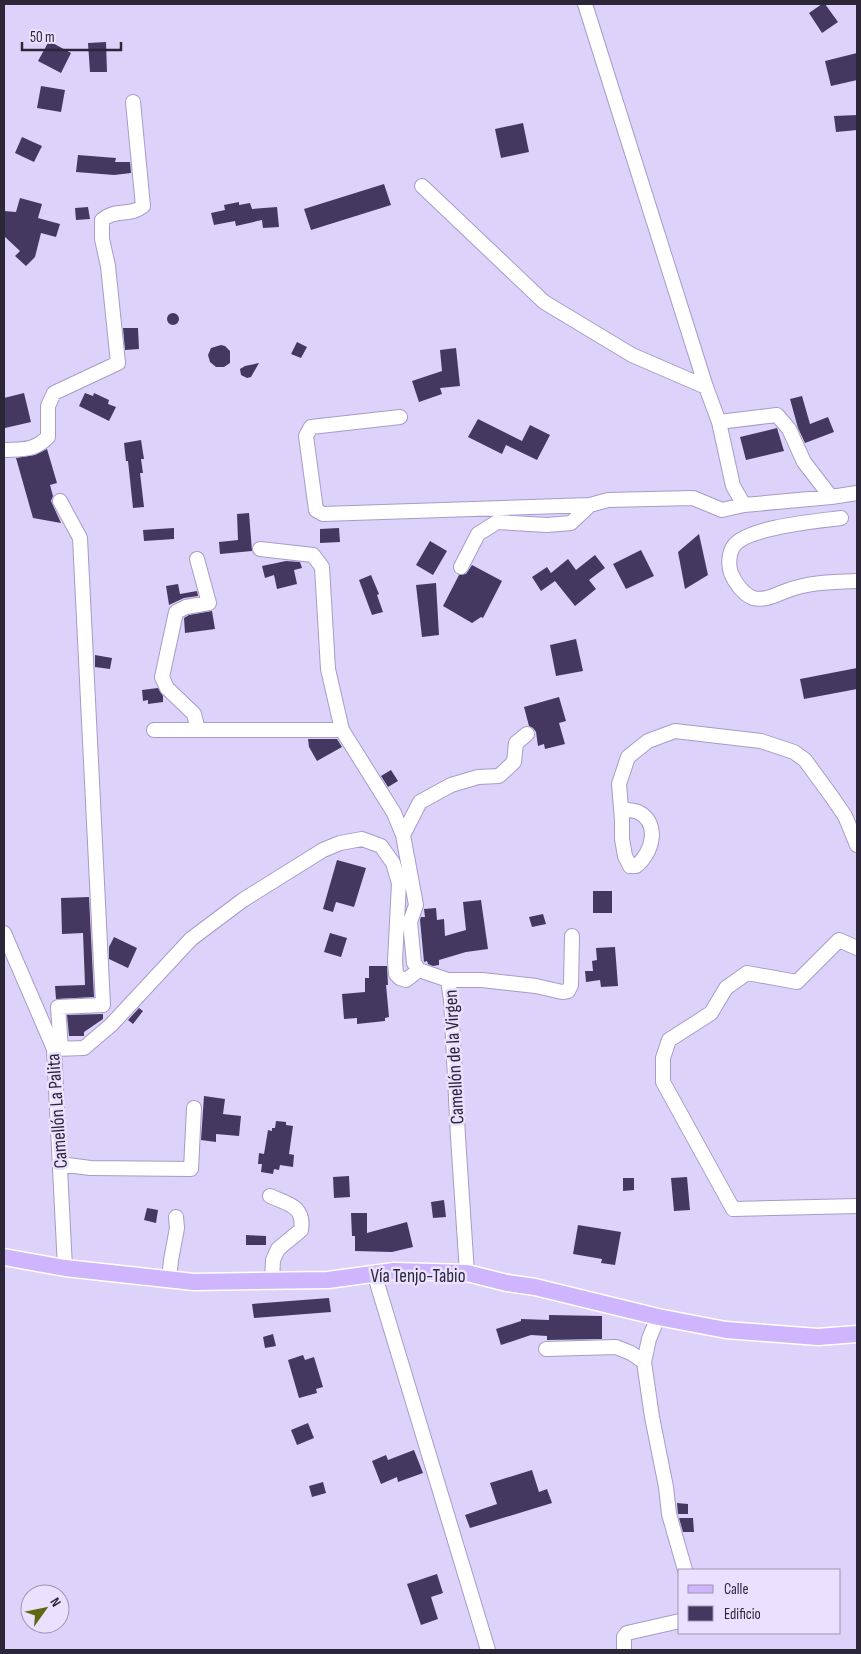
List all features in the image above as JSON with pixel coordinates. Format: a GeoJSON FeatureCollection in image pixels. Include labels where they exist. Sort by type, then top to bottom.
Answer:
{"type":"FeatureCollection","features":[{"type":"Feature","properties":{"kind":"main road","name":"Vía Tenjo-Tabio"},"geometry":{"type":"LineString","coordinates":[[4,1257],[64,1268],[194,1282],[328,1280],[394,1271],[466,1273],[658,1318],[726,1330],[818,1337],[857,1334]]}},
{"type":"Feature","properties":{"kind":"street"},"geometry":{"type":"LineString","coordinates":[[585,4],[706,387],[719,422],[732,486],[744,505]]}},
{"type":"Feature","properties":{"kind":"street"},"geometry":{"type":"LineString","coordinates":[[4,450],[29,449],[39,445],[48,437],[48,406],[54,393],[118,363],[108,266],[102,239],[102,220],[109,214],[138,211],[143,206],[133,102]]}},
{"type":"Feature","properties":{"kind":"street"},"geometry":{"type":"LineString","coordinates":[[422,186],[544,302],[632,355],[706,387]]}},
{"type":"Feature","properties":{"kind":"street"},"geometry":{"type":"LineString","coordinates":[[719,422],[776,415],[789,429],[804,462],[831,497]]}},
{"type":"Feature","properties":{"kind":"street"},"geometry":{"type":"LineString","coordinates":[[400,417],[310,427],[306,436],[316,510],[323,514],[590,505],[608,500],[693,498],[722,510],[744,505],[857,493]]}},
{"type":"Feature","properties":{"kind":"street"},"geometry":{"type":"LineString","coordinates":[[60,501],[80,538],[104,1004],[58,1007],[58,1049],[84,1048],[111,1025],[192,939],[243,900],[323,850],[340,843],[362,839],[382,846],[393,864],[399,883],[396,974],[406,980],[419,970]]}},
{"type":"Feature","properties":{"kind":"street"},"geometry":{"type":"LineString","coordinates":[[461,567],[478,534],[496,522],[547,525],[571,523],[590,505]]}},
{"type":"Feature","properties":{"kind":"street"},"geometry":{"type":"LineString","coordinates":[[841,518],[786,525],[747,537],[734,546],[729,560],[730,572],[745,594],[755,598],[768,598],[787,590],[817,583],[857,581]]}},
{"type":"Feature","properties":{"kind":"street","name":"Camellón de la Virgen"},"geometry":{"type":"LineString","coordinates":[[260,549],[314,555],[322,567],[328,668],[342,730],[394,813],[403,835],[416,905],[410,922],[414,963],[419,970],[448,980],[451,1000],[466,1273]]}},
{"type":"Feature","properties":{"kind":"street"},"geometry":{"type":"LineString","coordinates":[[197,559],[209,603],[186,607],[176,612],[162,678],[166,688],[194,714],[198,730]]}},
{"type":"Feature","properties":{"kind":"street"},"geometry":{"type":"LineString","coordinates":[[154,730],[342,730]]}},
{"type":"Feature","properties":{"kind":"street"},"geometry":{"type":"LineString","coordinates":[[622,809],[619,784],[628,757],[648,742],[675,731],[761,741],[794,752],[805,760],[817,774],[844,816],[857,845]]}},
{"type":"Feature","properties":{"kind":"street"},"geometry":{"type":"LineString","coordinates":[[403,835],[420,802],[451,785],[478,777],[499,776],[514,762],[516,743],[527,734]]}},
{"type":"Feature","properties":{"kind":"street","name":"Camellón La Palita"},"geometry":{"type":"LineString","coordinates":[[4,933],[58,1049],[64,1268]]}},
{"type":"Feature","properties":{"kind":"street"},"geometry":{"type":"LineString","coordinates":[[448,980],[482,980],[536,986],[562,992],[568,991],[571,985],[572,936]]}},
{"type":"Feature","properties":{"kind":"street"},"geometry":{"type":"LineString","coordinates":[[857,948],[839,940],[796,982],[747,973],[726,988],[711,1013],[669,1040],[663,1058],[663,1082],[733,1209],[857,1206]]}},
{"type":"Feature","properties":{"kind":"street"},"geometry":{"type":"LineString","coordinates":[[60,1164],[90,1168],[191,1168],[194,1108]]}},
{"type":"Feature","properties":{"kind":"street"},"geometry":{"type":"LineString","coordinates":[[270,1196],[291,1206],[301,1214],[302,1221],[301,1230],[278,1249],[274,1260],[272,1281]]}},
{"type":"Feature","properties":{"kind":"street"},"geometry":{"type":"LineString","coordinates":[[169,1280],[177,1228],[176,1217]]}},
{"type":"Feature","properties":{"kind":"street"},"geometry":{"type":"LineString","coordinates":[[374,1273],[488,1650]]}},
{"type":"Feature","properties":{"kind":"street"},"geometry":{"type":"LineString","coordinates":[[658,1318],[649,1338],[644,1362],[652,1417],[666,1487],[668,1514],[685,1569]]}},
{"type":"Feature","properties":{"kind":"street"},"geometry":{"type":"LineString","coordinates":[[546,1349],[616,1347],[631,1352],[644,1362]]}},
{"type":"Feature","properties":{"kind":"street"},"geometry":{"type":"LineString","coordinates":[[624,1650],[624,1637],[627,1633],[678,1621]]}},
{"type":"Feature","properties":{"kind":"building"},"geometry":{"type":"Polygon","coordinates":[[[825,4],[838,22],[822,33],[809,13],[825,4]]]}},
{"type":"Feature","properties":{"kind":"building"},"geometry":{"type":"Polygon","coordinates":[[[49,41],[71,53],[61,73],[38,61],[49,41]]]}},
{"type":"Feature","properties":{"kind":"building"},"geometry":{"type":"Polygon","coordinates":[[[106,42],[107,72],[90,72],[88,43],[106,42]]]}},
{"type":"Feature","properties":{"kind":"building"},"geometry":{"type":"Polygon","coordinates":[[[857,53],[857,80],[831,86],[825,61],[857,53]]]}},
{"type":"Feature","properties":{"kind":"building"},"geometry":{"type":"Polygon","coordinates":[[[41,86],[65,90],[61,112],[37,108],[41,86]]]}},
{"type":"Feature","properties":{"kind":"building"},"geometry":{"type":"Polygon","coordinates":[[[857,115],[857,130],[836,132],[834,116],[857,115]]]}},
{"type":"Feature","properties":{"kind":"building"},"geometry":{"type":"Polygon","coordinates":[[[523,123],[529,152],[501,158],[495,129],[523,123]]]}},
{"type":"Feature","properties":{"kind":"building"},"geometry":{"type":"Polygon","coordinates":[[[22,137],[42,146],[34,162],[15,153],[22,137]]]}},
{"type":"Feature","properties":{"kind":"building"},"geometry":{"type":"Polygon","coordinates":[[[78,155],[116,158],[115,162],[130,162],[131,173],[114,175],[76,172],[78,155]]]}},
{"type":"Feature","properties":{"kind":"building"},"geometry":{"type":"Polygon","coordinates":[[[384,184],[391,205],[311,230],[304,209],[384,184]]]}},
{"type":"Feature","properties":{"kind":"building"},"geometry":{"type":"Polygon","coordinates":[[[20,198],[42,204],[38,218],[60,224],[56,237],[41,233],[35,257],[26,266],[15,256],[20,251],[4,236],[4,211],[16,212],[20,198]]]}},
{"type":"Feature","properties":{"kind":"building"},"geometry":{"type":"Polygon","coordinates":[[[239,202],[239,205],[250,203],[252,209],[277,207],[279,227],[263,228],[262,220],[236,226],[235,221],[214,225],[211,213],[225,210],[224,205],[239,202]]]}},
{"type":"Feature","properties":{"kind":"building"},"geometry":{"type":"Polygon","coordinates":[[[88,207],[90,219],[76,220],[75,208],[88,207]]]}},
{"type":"Feature","properties":{"kind":"building"},"geometry":{"type":"Polygon","coordinates":[[[171,313],[175,313],[179,319],[175,325],[171,325],[167,321],[167,317],[171,313]]]}},
{"type":"Feature","properties":{"kind":"building"},"geometry":{"type":"Polygon","coordinates":[[[123,328],[138,328],[139,349],[125,350],[123,328]]]}},
{"type":"Feature","properties":{"kind":"building"},"geometry":{"type":"Polygon","coordinates":[[[297,342],[307,347],[301,358],[291,354],[297,342]]]}},
{"type":"Feature","properties":{"kind":"building"},"geometry":{"type":"Polygon","coordinates":[[[221,345],[230,351],[230,363],[224,367],[216,367],[210,362],[208,355],[211,348],[221,345]]]}},
{"type":"Feature","properties":{"kind":"building"},"geometry":{"type":"Polygon","coordinates":[[[456,348],[460,386],[440,388],[442,394],[419,402],[412,381],[442,371],[440,350],[456,348]]]}},
{"type":"Feature","properties":{"kind":"building"},"geometry":{"type":"Polygon","coordinates":[[[259,363],[251,377],[247,378],[241,375],[240,369],[259,363]]]}},
{"type":"Feature","properties":{"kind":"building"},"geometry":{"type":"Polygon","coordinates":[[[24,393],[31,422],[5,428],[4,398],[24,393]]]}},
{"type":"Feature","properties":{"kind":"building"},"geometry":{"type":"Polygon","coordinates":[[[85,393],[93,396],[94,393],[109,400],[108,404],[116,407],[109,421],[79,406],[85,393]]]}},
{"type":"Feature","properties":{"kind":"building"},"geometry":{"type":"Polygon","coordinates":[[[802,396],[810,424],[828,417],[834,432],[805,443],[798,428],[790,399],[802,396]]]}},
{"type":"Feature","properties":{"kind":"building"},"geometry":{"type":"Polygon","coordinates":[[[478,419],[522,441],[530,425],[550,435],[537,460],[506,445],[502,454],[468,437],[478,419]]]}},
{"type":"Feature","properties":{"kind":"building"},"geometry":{"type":"Polygon","coordinates":[[[777,428],[784,451],[746,460],[740,437],[777,428]]]}},
{"type":"Feature","properties":{"kind":"building"},"geometry":{"type":"Polygon","coordinates":[[[141,440],[144,459],[141,459],[143,473],[140,473],[144,507],[133,508],[124,443],[141,440]]]}},
{"type":"Feature","properties":{"kind":"building"},"geometry":{"type":"Polygon","coordinates":[[[47,449],[57,483],[50,485],[53,496],[51,501],[61,523],[33,518],[16,458],[35,455],[47,449]]]}},
{"type":"Feature","properties":{"kind":"building"},"geometry":{"type":"Polygon","coordinates":[[[249,513],[252,551],[220,554],[219,542],[238,540],[237,514],[249,513]]]}},
{"type":"Feature","properties":{"kind":"building"},"geometry":{"type":"Polygon","coordinates":[[[174,528],[174,539],[144,541],[143,530],[174,528]]]}},
{"type":"Feature","properties":{"kind":"building"},"geometry":{"type":"Polygon","coordinates":[[[339,528],[340,542],[320,543],[320,529],[339,528]]]}},
{"type":"Feature","properties":{"kind":"building"},"geometry":{"type":"Polygon","coordinates":[[[699,534],[708,575],[685,589],[678,552],[699,534]]]}},
{"type":"Feature","properties":{"kind":"building"},"geometry":{"type":"Polygon","coordinates":[[[430,541],[447,551],[433,575],[416,565],[430,541]]]}},
{"type":"Feature","properties":{"kind":"building"},"geometry":{"type":"Polygon","coordinates":[[[641,550],[654,576],[626,589],[613,564],[641,550]]]}},
{"type":"Feature","properties":{"kind":"building"},"geometry":{"type":"Polygon","coordinates":[[[595,555],[605,568],[589,580],[596,589],[575,606],[555,581],[541,591],[532,577],[547,567],[551,573],[568,559],[576,570],[595,555]]]}},
{"type":"Feature","properties":{"kind":"building"},"geometry":{"type":"Polygon","coordinates":[[[286,561],[300,562],[302,568],[294,570],[297,584],[277,589],[274,575],[265,578],[262,566],[286,561]]]}},
{"type":"Feature","properties":{"kind":"building"},"geometry":{"type":"Polygon","coordinates":[[[472,565],[502,581],[483,618],[481,617],[472,623],[443,606],[459,575],[466,574],[472,565]]]}},
{"type":"Feature","properties":{"kind":"building"},"geometry":{"type":"Polygon","coordinates":[[[371,575],[379,594],[377,595],[383,612],[372,615],[359,580],[371,575]]]}},
{"type":"Feature","properties":{"kind":"building"},"geometry":{"type":"Polygon","coordinates":[[[436,583],[439,635],[422,637],[416,585],[436,583]]]}},
{"type":"Feature","properties":{"kind":"building"},"geometry":{"type":"Polygon","coordinates":[[[178,584],[180,594],[197,591],[198,596],[184,598],[169,605],[166,586],[178,584]]]}},
{"type":"Feature","properties":{"kind":"building"},"geometry":{"type":"Polygon","coordinates":[[[212,611],[215,629],[185,633],[184,618],[189,615],[212,611]]]}},
{"type":"Feature","properties":{"kind":"building"},"geometry":{"type":"Polygon","coordinates":[[[576,639],[583,671],[556,676],[550,645],[576,639]]]}},
{"type":"Feature","properties":{"kind":"building"},"geometry":{"type":"Polygon","coordinates":[[[95,655],[112,658],[110,669],[95,667],[95,655]]]}},
{"type":"Feature","properties":{"kind":"building"},"geometry":{"type":"Polygon","coordinates":[[[857,668],[857,689],[804,699],[800,679],[857,668]]]}},
{"type":"Feature","properties":{"kind":"building"},"geometry":{"type":"Polygon","coordinates":[[[158,688],[163,696],[163,702],[148,704],[148,700],[143,701],[142,690],[158,688]]]}},
{"type":"Feature","properties":{"kind":"building"},"geometry":{"type":"Polygon","coordinates":[[[559,697],[566,721],[559,723],[565,744],[545,749],[544,744],[538,746],[536,732],[529,726],[524,707],[559,697]]]}},
{"type":"Feature","properties":{"kind":"building"},"geometry":{"type":"Polygon","coordinates":[[[308,739],[337,739],[342,747],[317,761],[309,747],[308,739]]]}},
{"type":"Feature","properties":{"kind":"building"},"geometry":{"type":"Polygon","coordinates":[[[391,770],[398,781],[388,787],[381,776],[391,770]]]}},
{"type":"Feature","properties":{"kind":"building"},"geometry":{"type":"Polygon","coordinates":[[[337,860],[366,868],[354,907],[336,902],[333,912],[323,909],[337,860]]]}},
{"type":"Feature","properties":{"kind":"building"},"geometry":{"type":"Polygon","coordinates":[[[593,891],[612,891],[612,913],[593,913],[593,891]]]}},
{"type":"Feature","properties":{"kind":"building"},"geometry":{"type":"Polygon","coordinates":[[[89,897],[94,997],[56,999],[55,986],[85,985],[83,933],[62,934],[61,898],[89,897]]]}},
{"type":"Feature","properties":{"kind":"building"},"geometry":{"type":"Polygon","coordinates":[[[481,900],[488,949],[466,952],[439,960],[439,965],[433,966],[428,964],[427,961],[424,962],[420,920],[421,917],[425,917],[424,909],[436,908],[437,920],[444,919],[445,936],[466,930],[463,902],[481,900]]]}},
{"type":"Feature","properties":{"kind":"building"},"geometry":{"type":"Polygon","coordinates":[[[543,914],[546,924],[532,927],[529,917],[543,914]]]}},
{"type":"Feature","properties":{"kind":"building"},"geometry":{"type":"Polygon","coordinates":[[[330,933],[347,938],[341,957],[324,952],[330,933]]]}},
{"type":"Feature","properties":{"kind":"building"},"geometry":{"type":"Polygon","coordinates":[[[114,937],[137,948],[128,968],[109,959],[109,947],[114,937]]]}},
{"type":"Feature","properties":{"kind":"building"},"geometry":{"type":"Polygon","coordinates":[[[615,947],[618,986],[601,987],[600,980],[586,982],[585,971],[593,971],[592,961],[597,960],[596,948],[615,947]]]}},
{"type":"Feature","properties":{"kind":"building"},"geometry":{"type":"Polygon","coordinates":[[[369,966],[387,966],[388,985],[386,985],[389,1017],[385,1018],[385,1021],[357,1024],[357,1018],[344,1019],[342,994],[365,992],[365,978],[369,978],[369,966]]]}},
{"type":"Feature","properties":{"kind":"building"},"geometry":{"type":"Polygon","coordinates":[[[139,1008],[143,1011],[133,1024],[128,1020],[139,1008]]]}},
{"type":"Feature","properties":{"kind":"building"},"geometry":{"type":"Polygon","coordinates":[[[103,1014],[103,1019],[84,1032],[84,1036],[69,1036],[67,1015],[103,1014]]]}},
{"type":"Feature","properties":{"kind":"building"},"geometry":{"type":"Polygon","coordinates":[[[204,1096],[225,1099],[223,1114],[241,1116],[239,1136],[216,1134],[216,1142],[201,1140],[204,1096]]]}},
{"type":"Feature","properties":{"kind":"building"},"geometry":{"type":"Polygon","coordinates":[[[276,1121],[286,1122],[286,1125],[293,1126],[289,1154],[294,1155],[293,1167],[280,1165],[279,1170],[274,1169],[273,1174],[261,1172],[262,1164],[258,1164],[259,1153],[264,1154],[268,1130],[272,1131],[272,1128],[275,1128],[276,1121]]]}},
{"type":"Feature","properties":{"kind":"building"},"geometry":{"type":"Polygon","coordinates":[[[349,1176],[350,1197],[334,1198],[333,1177],[349,1176]]]}},
{"type":"Feature","properties":{"kind":"building"},"geometry":{"type":"Polygon","coordinates":[[[687,1177],[690,1210],[674,1211],[671,1178],[687,1177]]]}},
{"type":"Feature","properties":{"kind":"building"},"geometry":{"type":"Polygon","coordinates":[[[623,1178],[634,1178],[634,1190],[623,1191],[623,1178]]]}},
{"type":"Feature","properties":{"kind":"building"},"geometry":{"type":"Polygon","coordinates":[[[444,1200],[446,1217],[433,1218],[431,1202],[444,1200]]]}},
{"type":"Feature","properties":{"kind":"building"},"geometry":{"type":"Polygon","coordinates":[[[147,1208],[158,1210],[156,1223],[144,1220],[147,1208]]]}},
{"type":"Feature","properties":{"kind":"building"},"geometry":{"type":"Polygon","coordinates":[[[351,1213],[367,1213],[367,1233],[407,1222],[413,1247],[392,1252],[355,1251],[355,1236],[352,1236],[351,1213]]]}},
{"type":"Feature","properties":{"kind":"building"},"geometry":{"type":"Polygon","coordinates":[[[578,1225],[621,1232],[615,1265],[601,1263],[602,1259],[573,1254],[578,1225]]]}},
{"type":"Feature","properties":{"kind":"building"},"geometry":{"type":"Polygon","coordinates":[[[246,1235],[266,1236],[266,1245],[246,1245],[246,1235]]]}},
{"type":"Feature","properties":{"kind":"building"},"geometry":{"type":"Polygon","coordinates":[[[329,1298],[331,1312],[254,1318],[252,1304],[329,1298]]]}},
{"type":"Feature","properties":{"kind":"building"},"geometry":{"type":"Polygon","coordinates":[[[549,1315],[602,1316],[602,1339],[547,1340],[547,1336],[531,1335],[501,1345],[496,1329],[521,1321],[521,1319],[549,1320],[549,1315]]]}},
{"type":"Feature","properties":{"kind":"building"},"geometry":{"type":"Polygon","coordinates":[[[273,1334],[276,1346],[265,1348],[263,1337],[273,1334]]]}},
{"type":"Feature","properties":{"kind":"building"},"geometry":{"type":"Polygon","coordinates":[[[303,1355],[305,1360],[314,1357],[323,1387],[316,1389],[317,1393],[299,1398],[288,1360],[303,1355]]]}},
{"type":"Feature","properties":{"kind":"building"},"geometry":{"type":"Polygon","coordinates":[[[308,1423],[314,1438],[297,1445],[291,1430],[308,1423]]]}},
{"type":"Feature","properties":{"kind":"building"},"geometry":{"type":"Polygon","coordinates":[[[414,1450],[423,1473],[398,1482],[397,1477],[381,1484],[372,1461],[386,1455],[388,1460],[414,1450]]]}},
{"type":"Feature","properties":{"kind":"building"},"geometry":{"type":"Polygon","coordinates":[[[532,1470],[539,1492],[547,1489],[552,1503],[470,1528],[465,1515],[497,1504],[490,1483],[532,1470]]]}},
{"type":"Feature","properties":{"kind":"building"},"geometry":{"type":"Polygon","coordinates":[[[323,1482],[326,1493],[312,1497],[309,1486],[323,1482]]]}},
{"type":"Feature","properties":{"kind":"building"},"geometry":{"type":"Polygon","coordinates":[[[677,1503],[688,1504],[688,1514],[678,1514],[677,1503]]]}},
{"type":"Feature","properties":{"kind":"building"},"geometry":{"type":"Polygon","coordinates":[[[679,1518],[693,1518],[694,1532],[683,1532],[679,1518]]]}},
{"type":"Feature","properties":{"kind":"building"},"geometry":{"type":"Polygon","coordinates":[[[437,1574],[443,1593],[431,1597],[438,1619],[421,1625],[407,1584],[437,1574]]]}}]}
